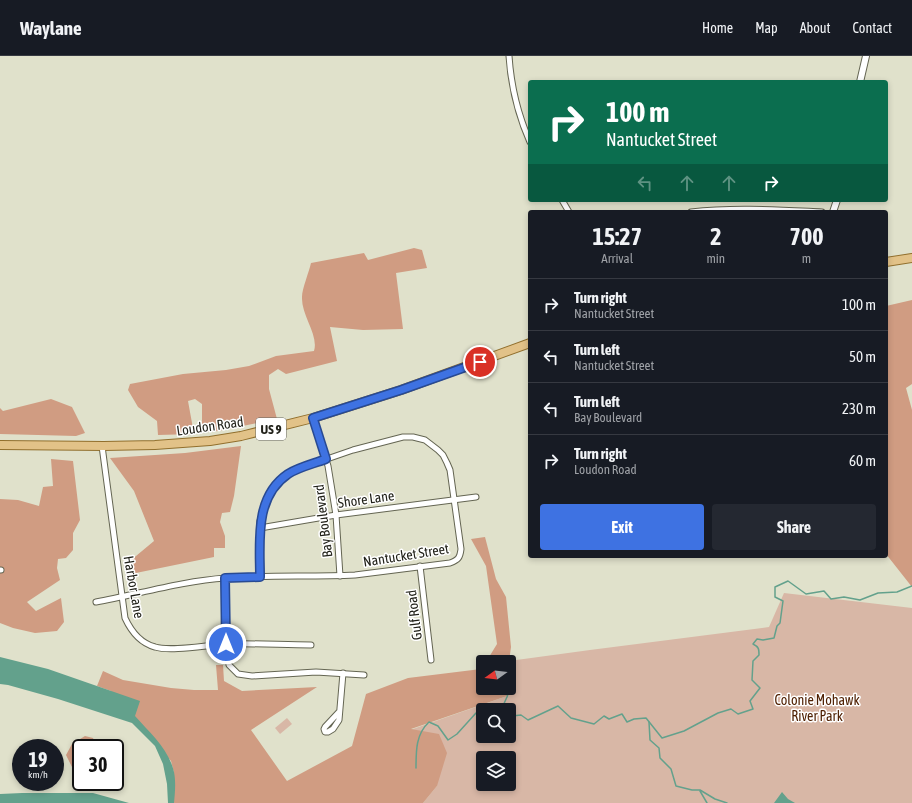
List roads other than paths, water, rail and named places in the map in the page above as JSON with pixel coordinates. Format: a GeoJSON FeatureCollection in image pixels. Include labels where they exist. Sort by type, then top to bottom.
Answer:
{"type":"FeatureCollection","features":[{"type":"Feature","properties":{"kind":"main road"},"geometry":{"type":"LineString","coordinates":[[888,262],[912,258]]}},
{"type":"Feature","properties":{"kind":"main road","name":"Loudon Road"},"geometry":{"type":"LineString","coordinates":[[0,445],[162,445],[210,441],[241,436],[313,418],[401,390],[528,344]]}},
{"type":"Feature","properties":{"kind":"street"},"geometry":{"type":"LineString","coordinates":[[509,56],[516,103],[528,137]]}},
{"type":"Feature","properties":{"kind":"street"},"geometry":{"type":"LineString","coordinates":[[860,80],[866,56]]}},
{"type":"Feature","properties":{"kind":"street"},"geometry":{"type":"LineString","coordinates":[[710,210],[766,210]]}},
{"type":"Feature","properties":{"kind":"street","name":"Bay Boulevard"},"geometry":{"type":"LineString","coordinates":[[313,418],[326,459],[336,515],[340,576]]}},
{"type":"Feature","properties":{"kind":"street","name":"Nantucket Street"},"geometry":{"type":"LineString","coordinates":[[96,602],[122,598],[188,583],[225,578],[340,576],[450,563],[458,559],[461,549],[450,470],[443,455],[432,445],[419,438],[396,438],[326,459],[289,474],[280,480],[272,489],[262,512],[260,528],[260,577]]}},
{"type":"Feature","properties":{"kind":"street","name":"Harbor Lane"},"geometry":{"type":"LineString","coordinates":[[102,446],[125,618],[129,628],[138,638],[149,645],[164,649],[226,644],[311,645]]}},
{"type":"Feature","properties":{"kind":"street","name":"Shore Lane"},"geometry":{"type":"LineString","coordinates":[[260,528],[336,515],[476,497]]}},
{"type":"Feature","properties":{"kind":"street","name":"Gulf Road"},"geometry":{"type":"LineString","coordinates":[[420,566],[431,660]]}},
{"type":"Feature","properties":{"kind":"street"},"geometry":{"type":"LineString","coordinates":[[225,578],[226,644],[229,665],[238,674],[252,676],[316,672],[364,675]]}},
{"type":"Feature","properties":{"kind":"street"},"geometry":{"type":"LineString","coordinates":[[339,712],[343,673]]}},
{"type":"Feature","properties":{"kind":"waterway"},"geometry":{"type":"LineString","coordinates":[[516,716],[521,715],[528,720],[558,706],[571,718],[594,724],[604,716],[609,719],[622,714],[627,722],[634,719],[646,718],[662,738],[684,731],[718,713],[731,709],[738,714],[753,709],[750,701],[760,688],[752,680],[753,661],[759,655],[758,648],[753,644],[757,639],[763,640],[774,638],[777,626],[780,623],[783,601],[775,597],[775,587],[788,581],[806,594],[824,591],[831,599],[844,597],[860,600],[878,593],[897,592],[912,586]]}},
{"type":"Feature","properties":{"kind":"waterway"},"geometry":{"type":"LineString","coordinates":[[504,703],[508,695]]}},
{"type":"Feature","properties":{"kind":"waterway"},"geometry":{"type":"LineString","coordinates":[[416,768],[419,737],[429,722],[438,726],[448,740],[457,734],[476,713]]}},
{"type":"Feature","properties":{"kind":"waterway"},"geometry":{"type":"LineString","coordinates":[[649,722],[650,740],[659,748],[660,758],[671,769],[676,786],[692,790],[700,790],[715,799],[727,803]]}},
{"type":"Feature","properties":{"kind":"waterway"},"geometry":{"type":"LineString","coordinates":[[700,791],[707,803]]}},
{"type":"Feature","properties":{"kind":"park label","name":"Colonie Mohawk River Park"},"geometry":{"type":"Point","coordinates":[817,708]}}]}
